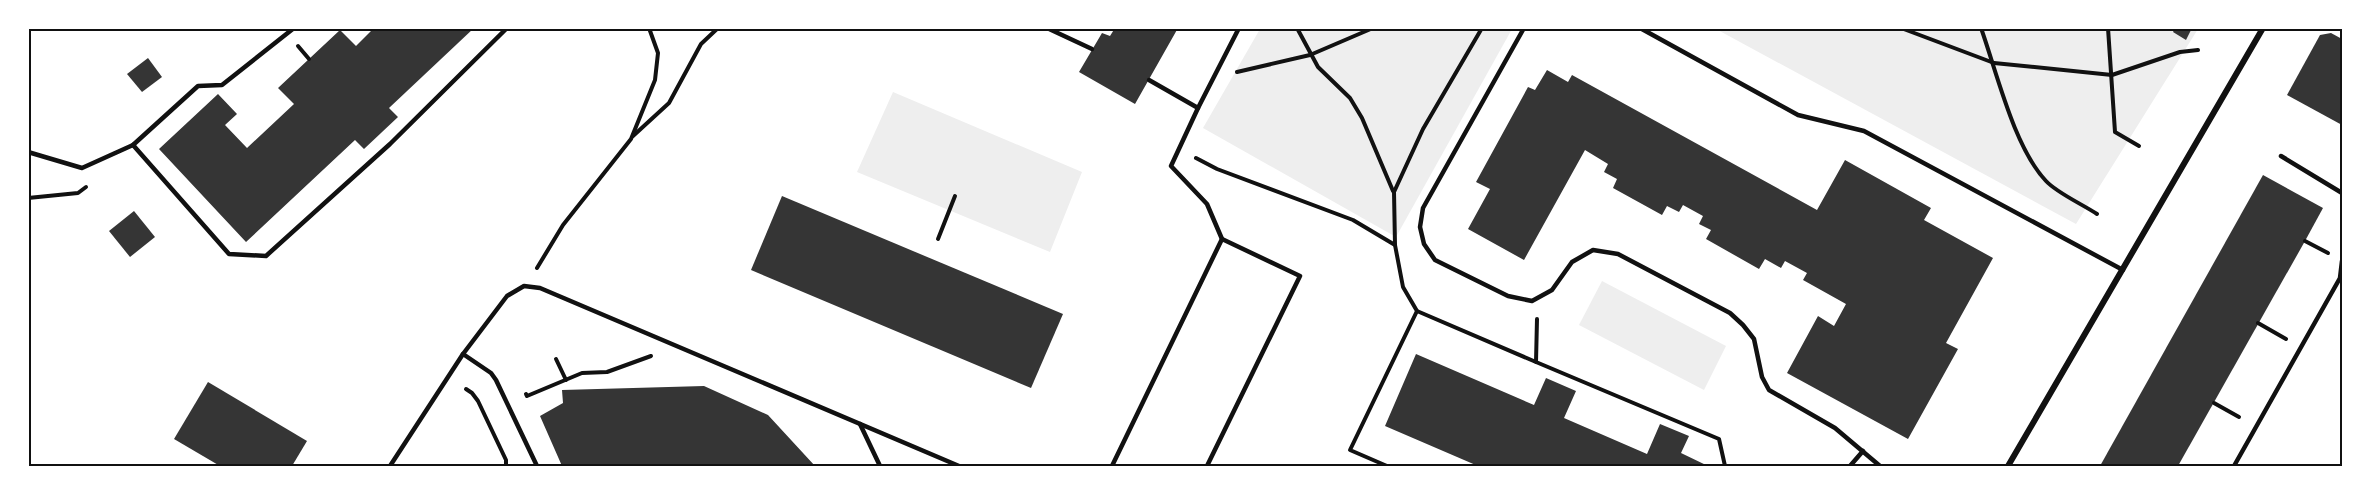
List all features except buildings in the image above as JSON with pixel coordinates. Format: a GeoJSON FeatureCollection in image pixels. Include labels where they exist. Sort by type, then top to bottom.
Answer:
{"type":"FeatureCollection","features":[{"type":"Feature","properties":{"kind":"street"},"geometry":{"type":"LineString","coordinates":[[2008,466],[2263,28]]}},
{"type":"Feature","properties":{"kind":"lane"},"geometry":{"type":"LineString","coordinates":[[28,152],[82,168],[133,145],[198,86],[222,86],[294,28]]}},
{"type":"Feature","properties":{"kind":"lane"},"geometry":{"type":"LineString","coordinates":[[133,145],[229,254],[266,256],[390,144],[507,28]]}},
{"type":"Feature","properties":{"kind":"lane"},"geometry":{"type":"LineString","coordinates":[[1047,28],[1092,49]]}},
{"type":"Feature","properties":{"kind":"lane"},"geometry":{"type":"LineString","coordinates":[[1207,466],[1300,276],[1222,239],[1207,204],[1171,166],[1239,28]]}},
{"type":"Feature","properties":{"kind":"lane"},"geometry":{"type":"LineString","coordinates":[[1524,28],[1423,208],[1420,227],[1424,244],[1435,260],[1508,296],[1532,301],[1552,290],[1572,262],[1593,250],[1618,254],[1730,313],[1754,339],[1762,377],[1769,390],[1835,428],[1880,466]]}},
{"type":"Feature","properties":{"kind":"lane"},"geometry":{"type":"LineString","coordinates":[[1640,28],[1798,115],[1864,131],[2123,270]]}},
{"type":"Feature","properties":{"kind":"lane"},"geometry":{"type":"LineString","coordinates":[[1149,80],[1198,108]]}},
{"type":"Feature","properties":{"kind":"lane"},"geometry":{"type":"LineString","coordinates":[[2281,156],[2343,193]]}},
{"type":"Feature","properties":{"kind":"lane"},"geometry":{"type":"LineString","coordinates":[[1112,466],[1222,239]]}},
{"type":"Feature","properties":{"kind":"lane"},"geometry":{"type":"LineString","coordinates":[[2234,466],[2340,278],[2343,261]]}},
{"type":"Feature","properties":{"kind":"lane"},"geometry":{"type":"LineString","coordinates":[[2340,278],[2343,286]]}},
{"type":"Feature","properties":{"kind":"lane"},"geometry":{"type":"LineString","coordinates":[[390,466],[463,354],[507,296],[524,286],[540,288],[959,466]]}},
{"type":"Feature","properties":{"kind":"lane"},"geometry":{"type":"LineString","coordinates":[[463,354],[496,380],[537,466]]}},
{"type":"Feature","properties":{"kind":"lane"},"geometry":{"type":"LineString","coordinates":[[860,424],[880,466]]}},
{"type":"Feature","properties":{"kind":"lane"},"geometry":{"type":"LineString","coordinates":[[1850,466],[1863,451]]}},
{"type":"Feature","properties":{"kind":"path"},"geometry":{"type":"LineString","coordinates":[[631,139],[655,80],[658,53],[650,28]]}},
{"type":"Feature","properties":{"kind":"path"},"geometry":{"type":"LineString","coordinates":[[524,286],[563,225],[631,139],[669,103],[701,44],[718,28]]}},
{"type":"Feature","properties":{"kind":"path"},"geometry":{"type":"LineString","coordinates":[[1237,72],[1310,55],[1373,28]]}},
{"type":"Feature","properties":{"kind":"path"},"geometry":{"type":"LineString","coordinates":[[1394,192],[1424,129],[1482,28]]}},
{"type":"Feature","properties":{"kind":"path"},"geometry":{"type":"LineString","coordinates":[[1900,28],[1994,63],[2112,75],[2180,52],[2198,50]]}},
{"type":"Feature","properties":{"kind":"path"},"geometry":{"type":"LineString","coordinates":[[1982,28],[2014,125],[2028,155],[2047,182],[2097,214]]}},
{"type":"Feature","properties":{"kind":"path"},"geometry":{"type":"LineString","coordinates":[[2108,28],[2115,132],[2139,146]]}},
{"type":"Feature","properties":{"kind":"path"},"geometry":{"type":"LineString","coordinates":[[1298,30],[1318,67],[1350,98],[1362,118],[1394,192],[1395,245],[1403,288],[1417,311],[1719,439],[1725,466]]}},
{"type":"Feature","properties":{"kind":"path"},"geometry":{"type":"LineString","coordinates":[[1180,149],[1218,169],[1353,220],[1395,245]]}},
{"type":"Feature","properties":{"kind":"path"},"geometry":{"type":"LineString","coordinates":[[28,198],[78,194]]}},
{"type":"Feature","properties":{"kind":"path"},"geometry":{"type":"LineString","coordinates":[[938,239],[955,196]]}},
{"type":"Feature","properties":{"kind":"path"},"geometry":{"type":"LineString","coordinates":[[1532,301],[1537,319],[1536,362]]}},
{"type":"Feature","properties":{"kind":"path"},"geometry":{"type":"LineString","coordinates":[[1387,466],[1350,450],[1417,311]]}},
{"type":"Feature","properties":{"kind":"path"},"geometry":{"type":"LineString","coordinates":[[2258,323],[2301,348]]}},
{"type":"Feature","properties":{"kind":"path"},"geometry":{"type":"LineString","coordinates":[[523,387],[527,396],[582,373],[607,372],[651,356]]}},
{"type":"Feature","properties":{"kind":"path"},"geometry":{"type":"LineString","coordinates":[[556,359],[566,380]]}},
{"type":"Feature","properties":{"kind":"path"},"geometry":{"type":"LineString","coordinates":[[466,389],[478,401],[506,460],[506,466]]}},
{"type":"Feature","properties":{"kind":"path"},"geometry":{"type":"LineString","coordinates":[[2214,403],[2256,427]]}},
{"type":"Feature","properties":{"kind":"shaded area"},"geometry":{"type":"Polygon","coordinates":[[[1260,29],[1512,29],[1396,237],[1203,128],[1260,29]]]}},
{"type":"Feature","properties":{"kind":"shaded area"},"geometry":{"type":"Polygon","coordinates":[[[1716,29],[2198,29],[2076,224],[1716,29]]]}},
{"type":"Feature","properties":{"kind":"shaded area"},"geometry":{"type":"Polygon","coordinates":[[[893,92],[1082,172],[1050,252],[857,172],[893,92]]]}},
{"type":"Feature","properties":{"kind":"shaded area"},"geometry":{"type":"Polygon","coordinates":[[[1602,281],[1726,346],[1704,390],[1579,325],[1602,281]]]}}]}
